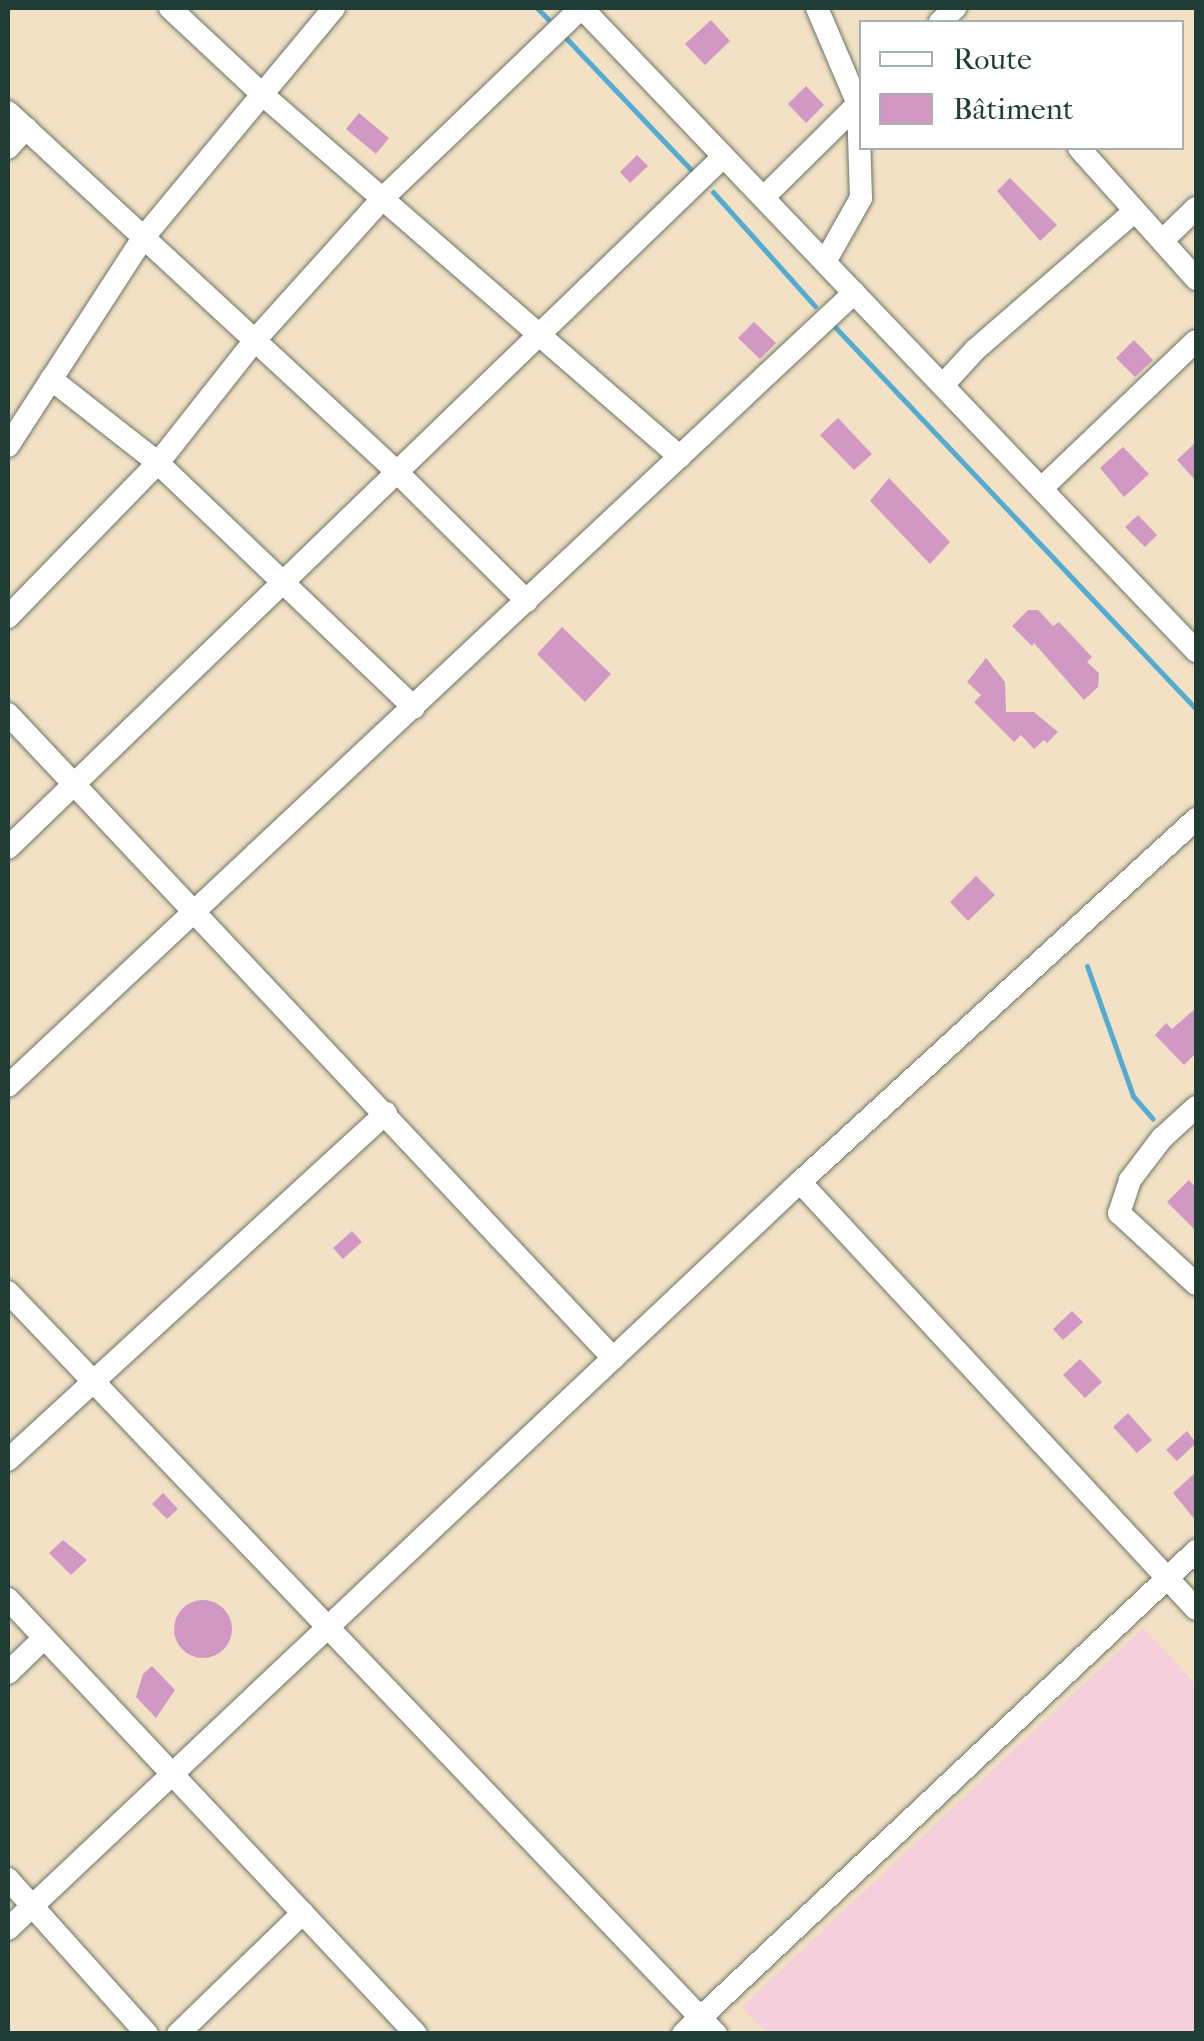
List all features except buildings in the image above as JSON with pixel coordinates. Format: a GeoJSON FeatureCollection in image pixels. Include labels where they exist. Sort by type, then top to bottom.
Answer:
{"type":"FeatureCollection","features":[{"type":"Feature","properties":{"kind":"street"},"geometry":{"type":"LineString","coordinates":[[170,8],[263,96],[680,456]]}},
{"type":"Feature","properties":{"kind":"street"},"geometry":{"type":"LineString","coordinates":[[8,446],[143,238],[334,8]]}},
{"type":"Feature","properties":{"kind":"street"},"geometry":{"type":"LineString","coordinates":[[8,617],[158,464],[256,339],[383,198],[581,8],[1196,651]]}},
{"type":"Feature","properties":{"kind":"street"},"geometry":{"type":"LineString","coordinates":[[817,8],[859,100]]}},
{"type":"Feature","properties":{"kind":"street"},"geometry":{"type":"LineString","coordinates":[[764,198],[859,103]]}},
{"type":"Feature","properties":{"kind":"street"},"geometry":{"type":"LineString","coordinates":[[8,112],[398,472],[527,601]]}},
{"type":"Feature","properties":{"kind":"street"},"geometry":{"type":"LineString","coordinates":[[8,148],[26,128]]}},
{"type":"Feature","properties":{"kind":"street"},"geometry":{"type":"LineString","coordinates":[[825,262],[861,198],[860,150]]}},
{"type":"Feature","properties":{"kind":"street"},"geometry":{"type":"LineString","coordinates":[[1081,150],[1196,279]]}},
{"type":"Feature","properties":{"kind":"street"},"geometry":{"type":"LineString","coordinates":[[8,848],[722,158]]}},
{"type":"Feature","properties":{"kind":"street"},"geometry":{"type":"LineString","coordinates":[[1163,240],[1196,208]]}},
{"type":"Feature","properties":{"kind":"street"},"geometry":{"type":"LineString","coordinates":[[944,385],[975,350],[1135,210]]}},
{"type":"Feature","properties":{"kind":"street"},"geometry":{"type":"LineString","coordinates":[[8,1086],[197,913],[854,293]]}},
{"type":"Feature","properties":{"kind":"street"},"geometry":{"type":"LineString","coordinates":[[1043,487],[1196,342]]}},
{"type":"Feature","properties":{"kind":"street"},"geometry":{"type":"LineString","coordinates":[[51,379],[158,464],[414,708]]}},
{"type":"Feature","properties":{"kind":"street"},"geometry":{"type":"LineString","coordinates":[[8,714],[614,1358]]}},
{"type":"Feature","properties":{"kind":"street"},"geometry":{"type":"LineString","coordinates":[[8,1929],[800,1182],[1196,819]]}},
{"type":"Feature","properties":{"kind":"street"},"geometry":{"type":"LineString","coordinates":[[1196,1107],[1162,1138],[1130,1180],[1119,1212],[1196,1284]]}},
{"type":"Feature","properties":{"kind":"street"},"geometry":{"type":"LineString","coordinates":[[8,1460],[386,1112]]}},
{"type":"Feature","properties":{"kind":"street"},"geometry":{"type":"LineString","coordinates":[[800,1182],[1196,1609]]}},
{"type":"Feature","properties":{"kind":"street"},"geometry":{"type":"LineString","coordinates":[[8,1292],[328,1627],[700,2028],[1196,1552]]}},
{"type":"Feature","properties":{"kind":"street"},"geometry":{"type":"LineString","coordinates":[[8,1599],[416,2034]]}},
{"type":"Feature","properties":{"kind":"street"},"geometry":{"type":"LineString","coordinates":[[8,1673],[44,1638]]}},
{"type":"Feature","properties":{"kind":"street"},"geometry":{"type":"LineString","coordinates":[[8,1879],[147,2034]]}},
{"type":"Feature","properties":{"kind":"street"},"geometry":{"type":"LineString","coordinates":[[178,2034],[303,1914]]}},
{"type":"Feature","properties":{"kind":"shaded area"},"geometry":{"type":"Polygon","coordinates":[[[1143,1628],[1196,1684],[1196,2033],[767,2033],[742,2007],[1143,1628]]]}},
{"type":"Feature","properties":{"kind":"waterway"},"geometry":{"type":"LineString","coordinates":[[537,8],[548,19]]}},
{"type":"Feature","properties":{"kind":"waterway"},"geometry":{"type":"LineString","coordinates":[[565,37],[695,174]]}},
{"type":"Feature","properties":{"kind":"waterway"},"geometry":{"type":"LineString","coordinates":[[713,192],[815,306]]}},
{"type":"Feature","properties":{"kind":"waterway"},"geometry":{"type":"LineString","coordinates":[[835,327],[1196,709]]}},
{"type":"Feature","properties":{"kind":"waterway"},"geometry":{"type":"LineString","coordinates":[[1087,966],[1133,1096],[1153,1119]]}}]}
